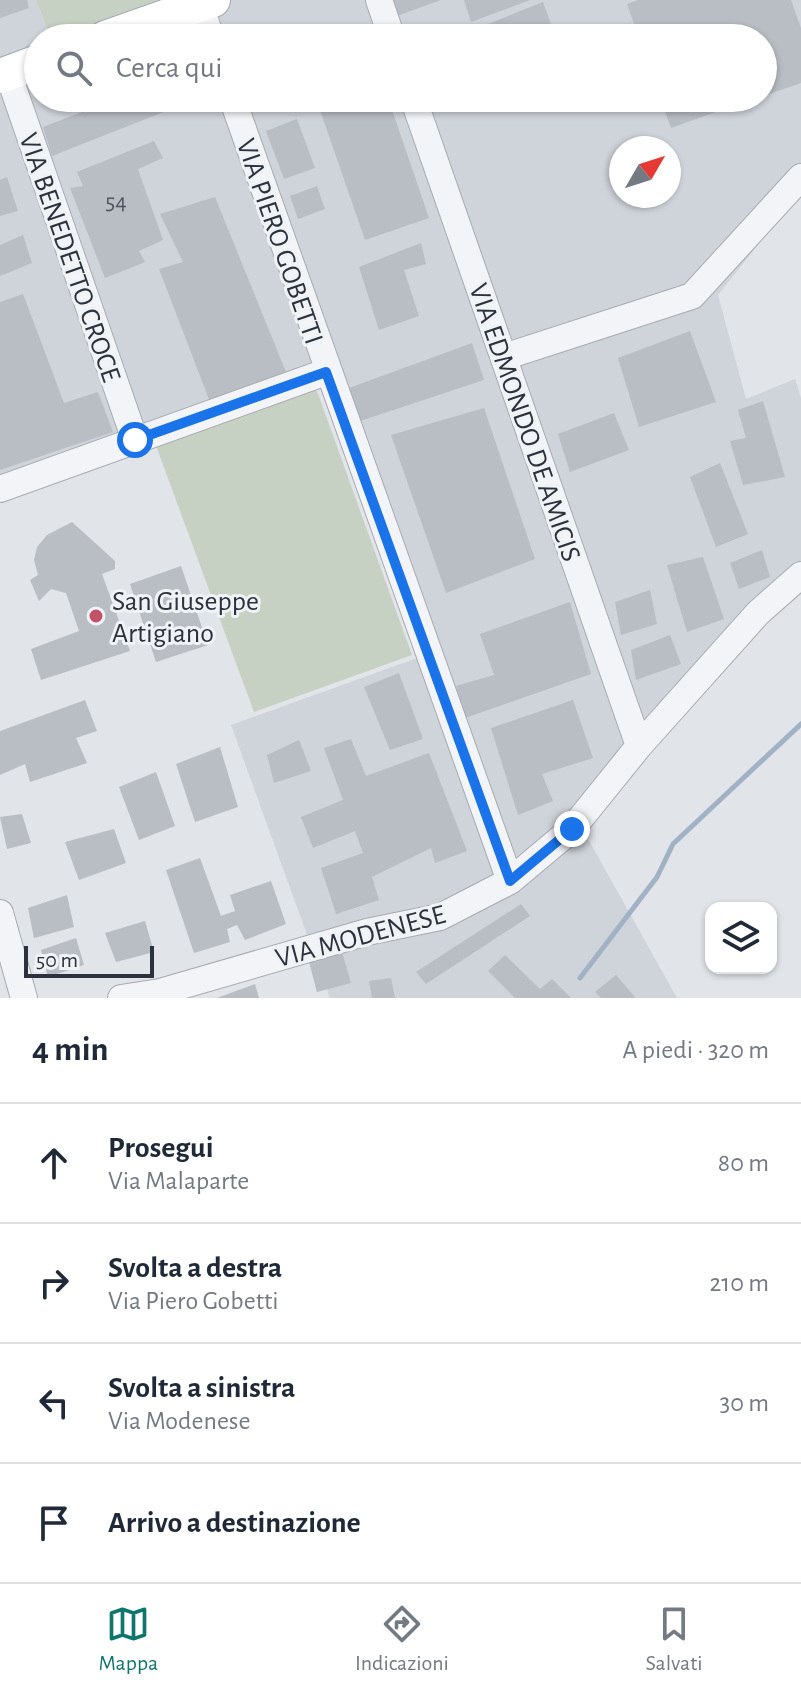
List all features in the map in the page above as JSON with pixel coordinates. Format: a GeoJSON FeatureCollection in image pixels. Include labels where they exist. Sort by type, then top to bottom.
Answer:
{"type":"FeatureCollection","features":[{"type":"Feature","properties":{"kind":"main road"},"geometry":{"type":"LineString","coordinates":[[144,24],[206,2]]}},
{"type":"Feature","properties":{"kind":"street"},"geometry":{"type":"LineString","coordinates":[[379,0],[387,24]]}},
{"type":"Feature","properties":{"kind":"street"},"geometry":{"type":"LineString","coordinates":[[206,2],[209,24]]}},
{"type":"Feature","properties":{"kind":"street","name":"VIA BENEDETTO CROCE"},"geometry":{"type":"LineString","coordinates":[[15,70],[24,98]]}},
{"type":"Feature","properties":{"kind":"street","name":"VIA BENEDETTO CROCE"},"geometry":{"type":"LineString","coordinates":[[29,112],[135,440]]}},
{"type":"Feature","properties":{"kind":"street","name":"VIA PIERO GOBETTI"},"geometry":{"type":"LineString","coordinates":[[237,112],[326,372],[510,881]]}},
{"type":"Feature","properties":{"kind":"street","name":"VIA EDMONDO DE AMICIS"},"geometry":{"type":"LineString","coordinates":[[418,112],[639,746]]}},
{"type":"Feature","properties":{"kind":"street"},"geometry":{"type":"LineString","coordinates":[[504,357],[692,296],[801,177]]}},
{"type":"Feature","properties":{"kind":"street"},"geometry":{"type":"LineString","coordinates":[[0,489],[326,372]]}},
{"type":"Feature","properties":{"kind":"street","name":"VIA MODENESE"},"geometry":{"type":"LineString","coordinates":[[121,998],[161,995],[367,932],[440,917],[510,881],[572,829],[639,746],[758,613],[801,575]]}},
{"type":"Feature","properties":{"kind":"street"},"geometry":{"type":"LineString","coordinates":[[0,913],[24,998]]}},
{"type":"Feature","properties":{"kind":"shaded area"},"geometry":{"type":"Polygon","coordinates":[[[0,0],[36,0],[45,24],[24,24],[24,58],[0,66],[0,0]]]}},
{"type":"Feature","properties":{"kind":"shaded area"},"geometry":{"type":"Polygon","coordinates":[[[205,0],[801,0],[801,191],[718,295],[746,399],[795,379],[801,398],[801,578],[578,821],[677,998],[330,998],[231,725],[417,658],[318,382],[0,498],[0,74],[24,65],[24,112],[777,112],[777,24],[139,24],[205,0]]]}},
{"type":"Feature","properties":{"kind":"green space"},"geometry":{"type":"Polygon","coordinates":[[[36,0],[184,0],[118,24],[45,24],[36,0]]]}},
{"type":"Feature","properties":{"kind":"green space"},"geometry":{"type":"Polygon","coordinates":[[[310,388],[317,391],[412,655],[254,712],[155,443],[310,388]]]}},
{"type":"Feature","properties":{"kind":"building"},"geometry":{"type":"Polygon","coordinates":[[[0,0],[27,0],[29,8],[0,18],[0,0]]]}},
{"type":"Feature","properties":{"kind":"building"},"geometry":{"type":"Polygon","coordinates":[[[388,0],[441,0],[394,17],[388,0]]]}},
{"type":"Feature","properties":{"kind":"building"},"geometry":{"type":"Polygon","coordinates":[[[464,0],[530,0],[471,22],[464,0]]]}},
{"type":"Feature","properties":{"kind":"building"},"geometry":{"type":"Polygon","coordinates":[[[638,0],[791,0],[801,28],[801,83],[777,91],[777,24],[634,24],[627,4],[638,0]]]}},
{"type":"Feature","properties":{"kind":"building"},"geometry":{"type":"Polygon","coordinates":[[[543,2],[551,24],[488,24],[543,2]]]}},
{"type":"Feature","properties":{"kind":"building"},"geometry":{"type":"Polygon","coordinates":[[[82,112],[164,112],[52,156],[43,127],[82,112]]]}},
{"type":"Feature","properties":{"kind":"building"},"geometry":{"type":"Polygon","coordinates":[[[321,112],[393,112],[429,218],[365,240],[321,112]]]}},
{"type":"Feature","properties":{"kind":"building"},"geometry":{"type":"Polygon","coordinates":[[[665,112],[716,112],[671,128],[665,112]]]}},
{"type":"Feature","properties":{"kind":"building"},"geometry":{"type":"Polygon","coordinates":[[[297,119],[315,168],[284,179],[266,131],[297,119]]]}},
{"type":"Feature","properties":{"kind":"building"},"geometry":{"type":"Polygon","coordinates":[[[154,141],[163,158],[138,169],[163,240],[139,251],[145,262],[105,278],[70,188],[83,186],[77,172],[154,141]]]}},
{"type":"Feature","properties":{"kind":"building"},"geometry":{"type":"Polygon","coordinates":[[[7,177],[18,211],[0,216],[0,180],[7,177]]]}},
{"type":"Feature","properties":{"kind":"building"},"geometry":{"type":"Polygon","coordinates":[[[317,186],[325,209],[298,219],[290,196],[317,186]]]}},
{"type":"Feature","properties":{"kind":"building"},"geometry":{"type":"Polygon","coordinates":[[[215,197],[288,377],[210,402],[159,269],[183,262],[160,214],[215,197]]]}},
{"type":"Feature","properties":{"kind":"building"},"geometry":{"type":"Polygon","coordinates":[[[23,235],[32,263],[0,276],[0,245],[23,235]]]}},
{"type":"Feature","properties":{"kind":"building"},"geometry":{"type":"Polygon","coordinates":[[[421,243],[426,264],[404,270],[419,316],[379,330],[359,267],[421,243]]]}},
{"type":"Feature","properties":{"kind":"building"},"geometry":{"type":"Polygon","coordinates":[[[23,294],[64,403],[98,392],[113,432],[0,470],[0,302],[23,294]]]}},
{"type":"Feature","properties":{"kind":"building"},"geometry":{"type":"Polygon","coordinates":[[[690,331],[716,402],[639,427],[618,358],[690,331]]]}},
{"type":"Feature","properties":{"kind":"building"},"geometry":{"type":"Polygon","coordinates":[[[472,343],[484,380],[357,422],[349,388],[472,343]]]}},
{"type":"Feature","properties":{"kind":"building"},"geometry":{"type":"Polygon","coordinates":[[[763,401],[785,477],[743,485],[730,441],[746,438],[738,410],[763,401]]]}},
{"type":"Feature","properties":{"kind":"building"},"geometry":{"type":"Polygon","coordinates":[[[484,408],[535,559],[446,593],[391,435],[484,408]]]}},
{"type":"Feature","properties":{"kind":"building"},"geometry":{"type":"Polygon","coordinates":[[[614,413],[629,450],[570,472],[558,434],[614,413]]]}},
{"type":"Feature","properties":{"kind":"building"},"geometry":{"type":"Polygon","coordinates":[[[720,463],[748,534],[716,547],[690,477],[720,463]]]}},
{"type":"Feature","properties":{"kind":"building","name":"San Giuseppe Artigiano"},"geometry":{"type":"Polygon","coordinates":[[[72,522],[115,561],[115,569],[102,574],[130,651],[41,680],[31,649],[79,631],[66,593],[51,589],[39,601],[30,580],[38,575],[34,560],[37,547],[47,535],[72,522]]]}},
{"type":"Feature","properties":{"kind":"building"},"geometry":{"type":"Polygon","coordinates":[[[762,550],[770,577],[739,589],[730,563],[762,550]]]}},
{"type":"Feature","properties":{"kind":"building"},"geometry":{"type":"Polygon","coordinates":[[[703,557],[724,619],[687,632],[667,565],[703,557]]]}},
{"type":"Feature","properties":{"kind":"building"},"geometry":{"type":"Polygon","coordinates":[[[181,566],[208,645],[156,662],[130,584],[181,566]]]}},
{"type":"Feature","properties":{"kind":"building"},"geometry":{"type":"Polygon","coordinates":[[[650,590],[657,624],[621,635],[615,602],[650,590]]]}},
{"type":"Feature","properties":{"kind":"building"},"geometry":{"type":"Polygon","coordinates":[[[570,602],[591,674],[465,718],[456,686],[494,675],[480,634],[570,602]]]}},
{"type":"Feature","properties":{"kind":"building"},"geometry":{"type":"Polygon","coordinates":[[[670,635],[681,664],[636,680],[631,650],[670,635]]]}},
{"type":"Feature","properties":{"kind":"building"},"geometry":{"type":"Polygon","coordinates":[[[399,673],[423,739],[390,750],[364,687],[399,673]]]}},
{"type":"Feature","properties":{"kind":"building"},"geometry":{"type":"Polygon","coordinates":[[[85,700],[97,731],[76,738],[87,763],[30,782],[25,764],[0,775],[0,731],[85,700]]]}},
{"type":"Feature","properties":{"kind":"building"},"geometry":{"type":"Polygon","coordinates":[[[573,700],[593,758],[542,774],[553,801],[518,815],[491,728],[573,700]]]}},
{"type":"Feature","properties":{"kind":"building"},"geometry":{"type":"Polygon","coordinates":[[[351,739],[366,776],[429,753],[467,851],[435,863],[431,848],[372,877],[379,900],[336,914],[321,868],[363,853],[355,831],[313,848],[301,817],[343,800],[324,748],[351,739]]]}},
{"type":"Feature","properties":{"kind":"building"},"geometry":{"type":"Polygon","coordinates":[[[299,740],[311,771],[274,783],[267,755],[299,740]]]}},
{"type":"Feature","properties":{"kind":"building"},"geometry":{"type":"Polygon","coordinates":[[[220,747],[238,807],[195,822],[176,764],[220,747]]]}},
{"type":"Feature","properties":{"kind":"building"},"geometry":{"type":"Polygon","coordinates":[[[156,772],[175,826],[139,840],[119,787],[156,772]]]}},
{"type":"Feature","properties":{"kind":"building"},"geometry":{"type":"Polygon","coordinates":[[[22,814],[31,843],[7,849],[0,817],[22,814]]]}},
{"type":"Feature","properties":{"kind":"building"},"geometry":{"type":"Polygon","coordinates":[[[114,829],[126,863],[79,880],[65,842],[114,829]]]}},
{"type":"Feature","properties":{"kind":"building"},"geometry":{"type":"Polygon","coordinates":[[[200,858],[221,916],[235,911],[230,895],[271,881],[286,924],[245,940],[237,925],[227,929],[230,942],[194,953],[166,870],[200,858]]]}},
{"type":"Feature","properties":{"kind":"building"},"geometry":{"type":"Polygon","coordinates":[[[67,895],[74,927],[34,938],[28,908],[67,895]]]}},
{"type":"Feature","properties":{"kind":"building"},"geometry":{"type":"Polygon","coordinates":[[[521,904],[530,916],[426,984],[416,972],[521,904]]]}},
{"type":"Feature","properties":{"kind":"building"},"geometry":{"type":"Polygon","coordinates":[[[145,921],[154,952],[116,962],[105,933],[145,921]]]}},
{"type":"Feature","properties":{"kind":"building"},"geometry":{"type":"Polygon","coordinates":[[[76,938],[84,965],[48,977],[41,950],[76,938]]]}},
{"type":"Feature","properties":{"kind":"building"},"geometry":{"type":"Polygon","coordinates":[[[342,952],[351,983],[317,992],[309,962],[342,952]]]}},
{"type":"Feature","properties":{"kind":"building"},"geometry":{"type":"Polygon","coordinates":[[[505,955],[540,989],[552,979],[571,998],[515,998],[488,971],[505,955]]]}},
{"type":"Feature","properties":{"kind":"building"},"geometry":{"type":"Polygon","coordinates":[[[616,975],[634,998],[601,998],[595,992],[616,975]]]}},
{"type":"Feature","properties":{"kind":"building"},"geometry":{"type":"Polygon","coordinates":[[[391,978],[395,998],[372,998],[369,981],[391,978]]]}},
{"type":"Feature","properties":{"kind":"building"},"geometry":{"type":"Polygon","coordinates":[[[255,984],[259,998],[217,998],[255,984]]]}},
{"type":"Feature","properties":{"kind":"waterway"},"geometry":{"type":"LineString","coordinates":[[580,978],[657,877],[673,844],[801,724]]}},
{"type":"Feature","properties":{"kind":"place","name":"San Giuseppe Artigiano"},"geometry":{"type":"Point","coordinates":[96,616]}},
{"type":"Feature","properties":{"kind":"route"},"geometry":{"type":"LineString","coordinates":[[135,440],[326,372],[510,881],[572,829]]}}]}
